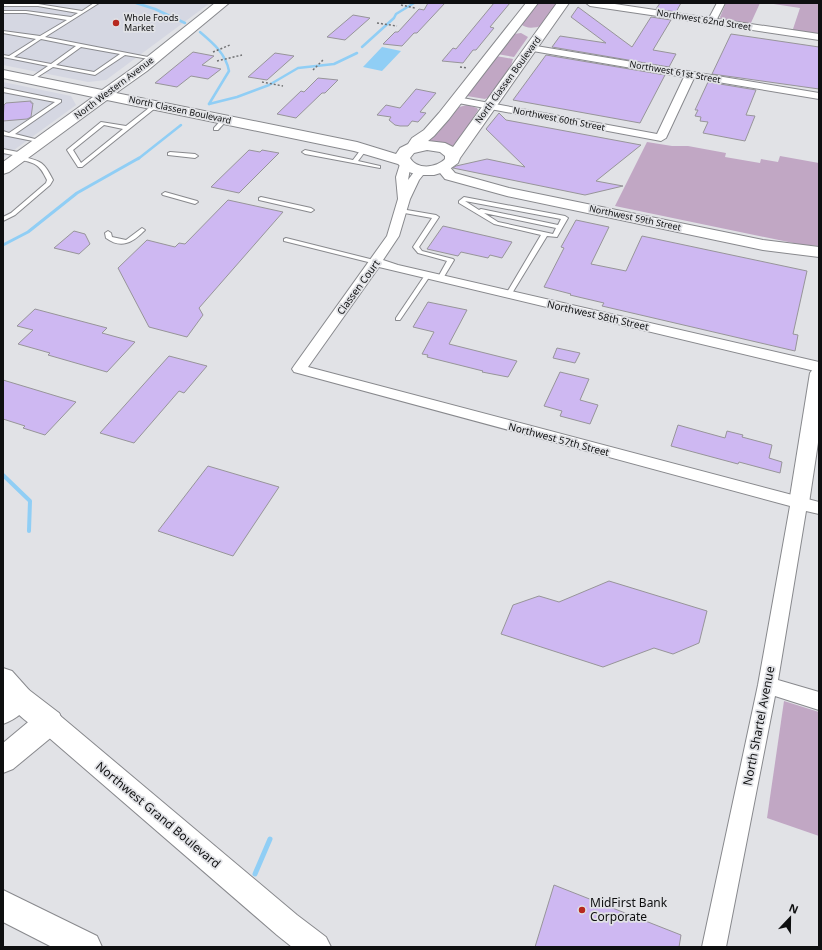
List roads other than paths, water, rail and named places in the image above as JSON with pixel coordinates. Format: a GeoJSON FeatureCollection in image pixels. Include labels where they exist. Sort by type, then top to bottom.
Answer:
{"type":"FeatureCollection","features":[{"type":"Feature","properties":{"kind":"main road","name":"North Western Avenue"},"geometry":{"type":"LineString","coordinates":[[3,169],[153,59],[223,3]]}},
{"type":"Feature","properties":{"kind":"main road"},"geometry":{"type":"LineString","coordinates":[[404,162],[403,155],[413,147],[417,141],[429,133],[457,100],[532,3]]}},
{"type":"Feature","properties":{"kind":"main road","name":"North Classen Boulevard"},"geometry":{"type":"LineString","coordinates":[[3,74],[156,105],[220,124],[361,148],[404,162],[411,167],[422,170],[448,163],[563,3]]}},
{"type":"Feature","properties":{"kind":"main road","name":"North Classen Boulevard"},"geometry":{"type":"LineString","coordinates":[[361,148],[401,146],[413,147],[427,145],[440,147],[449,151],[448,163]]}},
{"type":"Feature","properties":{"kind":"main road","name":"Northwest Grand Boulevard"},"geometry":{"type":"LineString","coordinates":[[9,696],[50,722]]}},
{"type":"Feature","properties":{"kind":"main road"},"geometry":{"type":"LineString","coordinates":[[3,760],[50,722]]}},
{"type":"Feature","properties":{"kind":"main road"},"geometry":{"type":"LineString","coordinates":[[3,906],[86,947]]}},
{"type":"Feature","properties":{"kind":"street","name":"Northwest 62nd Street"},"geometry":{"type":"LineString","coordinates":[[590,3],[819,37]]}},
{"type":"Feature","properties":{"kind":"street"},"geometry":{"type":"LineString","coordinates":[[712,21],[721,3]]}},
{"type":"Feature","properties":{"kind":"street","name":"Northwest 61st Street"},"geometry":{"type":"LineString","coordinates":[[530,48],[819,96]]}},
{"type":"Feature","properties":{"kind":"street","name":"Northwest 60th Street"},"geometry":{"type":"LineString","coordinates":[[457,100],[661,138],[690,75]]}},
{"type":"Feature","properties":{"kind":"street","name":"Classen Court"},"geometry":{"type":"LineString","coordinates":[[404,162],[401,183],[404,198]]}},
{"type":"Feature","properties":{"kind":"street","name":"Northwest 59th Street"},"geometry":{"type":"LineString","coordinates":[[448,163],[450,176],[507,192],[763,245],[819,252]]}},
{"type":"Feature","properties":{"kind":"street","name":"Northwest 59th Street"},"geometry":{"type":"LineString","coordinates":[[422,170],[430,175],[453,184],[507,192]]}},
{"type":"Feature","properties":{"kind":"street","name":"Classen Court"},"geometry":{"type":"LineString","coordinates":[[299,369],[393,236],[404,198],[414,179],[422,170]]}},
{"type":"Feature","properties":{"kind":"street","name":"Northwest 59th Street"},"geometry":{"type":"LineString","coordinates":[[763,245],[819,262]]}},
{"type":"Feature","properties":{"kind":"street","name":"Northwest 58th Street"},"geometry":{"type":"LineString","coordinates":[[376,262],[394,268],[819,367]]}},
{"type":"Feature","properties":{"kind":"street","name":"Northwest 57th Street"},"geometry":{"type":"LineString","coordinates":[[299,369],[819,508]]}},
{"type":"Feature","properties":{"kind":"street","name":"North Shartel Avenue"},"geometry":{"type":"LineString","coordinates":[[714,947],[768,685],[799,503],[819,373]]}},
{"type":"Feature","properties":{"kind":"street","name":"North Shartel Avenue"},"geometry":{"type":"LineString","coordinates":[[799,503],[819,476]]}},
{"type":"Feature","properties":{"kind":"street"},"geometry":{"type":"LineString","coordinates":[[768,685],[819,701]]}},
{"type":"Feature","properties":{"kind":"street","name":"Northwest Grand Boulevard"},"geometry":{"type":"LineString","coordinates":[[50,722],[287,925],[316,947]]}},
{"type":"Feature","properties":{"kind":"lane"},"geometry":{"type":"LineString","coordinates":[[10,57],[97,3]]}},
{"type":"Feature","properties":{"kind":"lane"},"geometry":{"type":"LineString","coordinates":[[3,5],[37,4],[82,12]]}},
{"type":"Feature","properties":{"kind":"lane"},"geometry":{"type":"LineString","coordinates":[[3,14],[26,12],[72,19]]}},
{"type":"Feature","properties":{"kind":"lane"},"geometry":{"type":"LineString","coordinates":[[3,14],[66,22]]}},
{"type":"Feature","properties":{"kind":"lane"},"geometry":{"type":"LineString","coordinates":[[3,32],[153,59]]}},
{"type":"Feature","properties":{"kind":"lane"},"geometry":{"type":"LineString","coordinates":[[31,80],[81,45]]}},
{"type":"Feature","properties":{"kind":"lane"},"geometry":{"type":"LineString","coordinates":[[3,56],[94,74],[123,54]]}},
{"type":"Feature","properties":{"kind":"lane"},"geometry":{"type":"LineString","coordinates":[[3,90],[59,101],[10,135]]}},
{"type":"Feature","properties":{"kind":"lane"},"geometry":{"type":"LineString","coordinates":[[128,128],[103,123],[70,150],[80,166],[128,128],[156,105]]}},
{"type":"Feature","properties":{"kind":"lane"},"geometry":{"type":"LineString","coordinates":[[3,133],[41,142]]}},
{"type":"Feature","properties":{"kind":"lane"},"geometry":{"type":"LineString","coordinates":[[354,162],[361,148]]}},
{"type":"Feature","properties":{"kind":"lane"},"geometry":{"type":"LineString","coordinates":[[3,151],[38,162],[42,165],[50,180],[48,184],[23,206],[3,219]]}},
{"type":"Feature","properties":{"kind":"lane"},"geometry":{"type":"LineString","coordinates":[[305,152],[378,167]]}},
{"type":"Feature","properties":{"kind":"lane"},"geometry":{"type":"LineString","coordinates":[[170,154],[195,156]]}},
{"type":"Feature","properties":{"kind":"lane"},"geometry":{"type":"LineString","coordinates":[[165,194],[195,202]]}},
{"type":"Feature","properties":{"kind":"lane"},"geometry":{"type":"LineString","coordinates":[[464,198],[565,218],[560,227],[556,236],[496,223],[461,202],[464,198]]}},
{"type":"Feature","properties":{"kind":"lane"},"geometry":{"type":"LineString","coordinates":[[261,199],[311,210]]}},
{"type":"Feature","properties":{"kind":"lane"},"geometry":{"type":"LineString","coordinates":[[474,210],[560,227]]}},
{"type":"Feature","properties":{"kind":"lane"},"geometry":{"type":"LineString","coordinates":[[398,319],[434,277],[451,260],[420,252],[416,247],[436,217],[401,211]]}},
{"type":"Feature","properties":{"kind":"lane"},"geometry":{"type":"LineString","coordinates":[[108,233],[109,238],[122,243],[132,240],[142,230]]}},
{"type":"Feature","properties":{"kind":"lane"},"geometry":{"type":"LineString","coordinates":[[509,294],[545,234]]}},
{"type":"Feature","properties":{"kind":"lane"},"geometry":{"type":"LineString","coordinates":[[286,240],[376,262]]}},
{"type":"Feature","properties":{"kind":"water"},"geometry":{"type":"Polygon","coordinates":[[[382,47],[401,51],[382,71],[363,67],[382,47]]]}},
{"type":"Feature","properties":{"kind":"waterway"},"geometry":{"type":"LineString","coordinates":[[136,3],[155,9],[185,23]]}},
{"type":"Feature","properties":{"kind":"waterway"},"geometry":{"type":"LineString","coordinates":[[362,47],[394,18],[396,14],[414,3]]}},
{"type":"Feature","properties":{"kind":"waterway"},"geometry":{"type":"LineString","coordinates":[[200,32],[222,54],[229,71],[209,104],[237,97],[269,85],[298,68],[334,64],[357,53]]}},
{"type":"Feature","properties":{"kind":"waterway"},"geometry":{"type":"LineString","coordinates":[[138,159],[181,125]]}},
{"type":"Feature","properties":{"kind":"waterway"},"geometry":{"type":"LineString","coordinates":[[3,245],[28,232],[77,193],[139,158]]}},
{"type":"Feature","properties":{"kind":"waterway"},"geometry":{"type":"LineString","coordinates":[[3,475],[30,501],[29,531]]}},
{"type":"Feature","properties":{"kind":"waterway"},"geometry":{"type":"LineString","coordinates":[[255,874],[270,839]]}},
{"type":"Feature","properties":{"kind":"place","name":"Whole Foods Market"},"geometry":{"type":"Point","coordinates":[116,23]}},
{"type":"Feature","properties":{"kind":"place","name":"MidFirst Bank Corporate"},"geometry":{"type":"Point","coordinates":[582,910]}}]}
